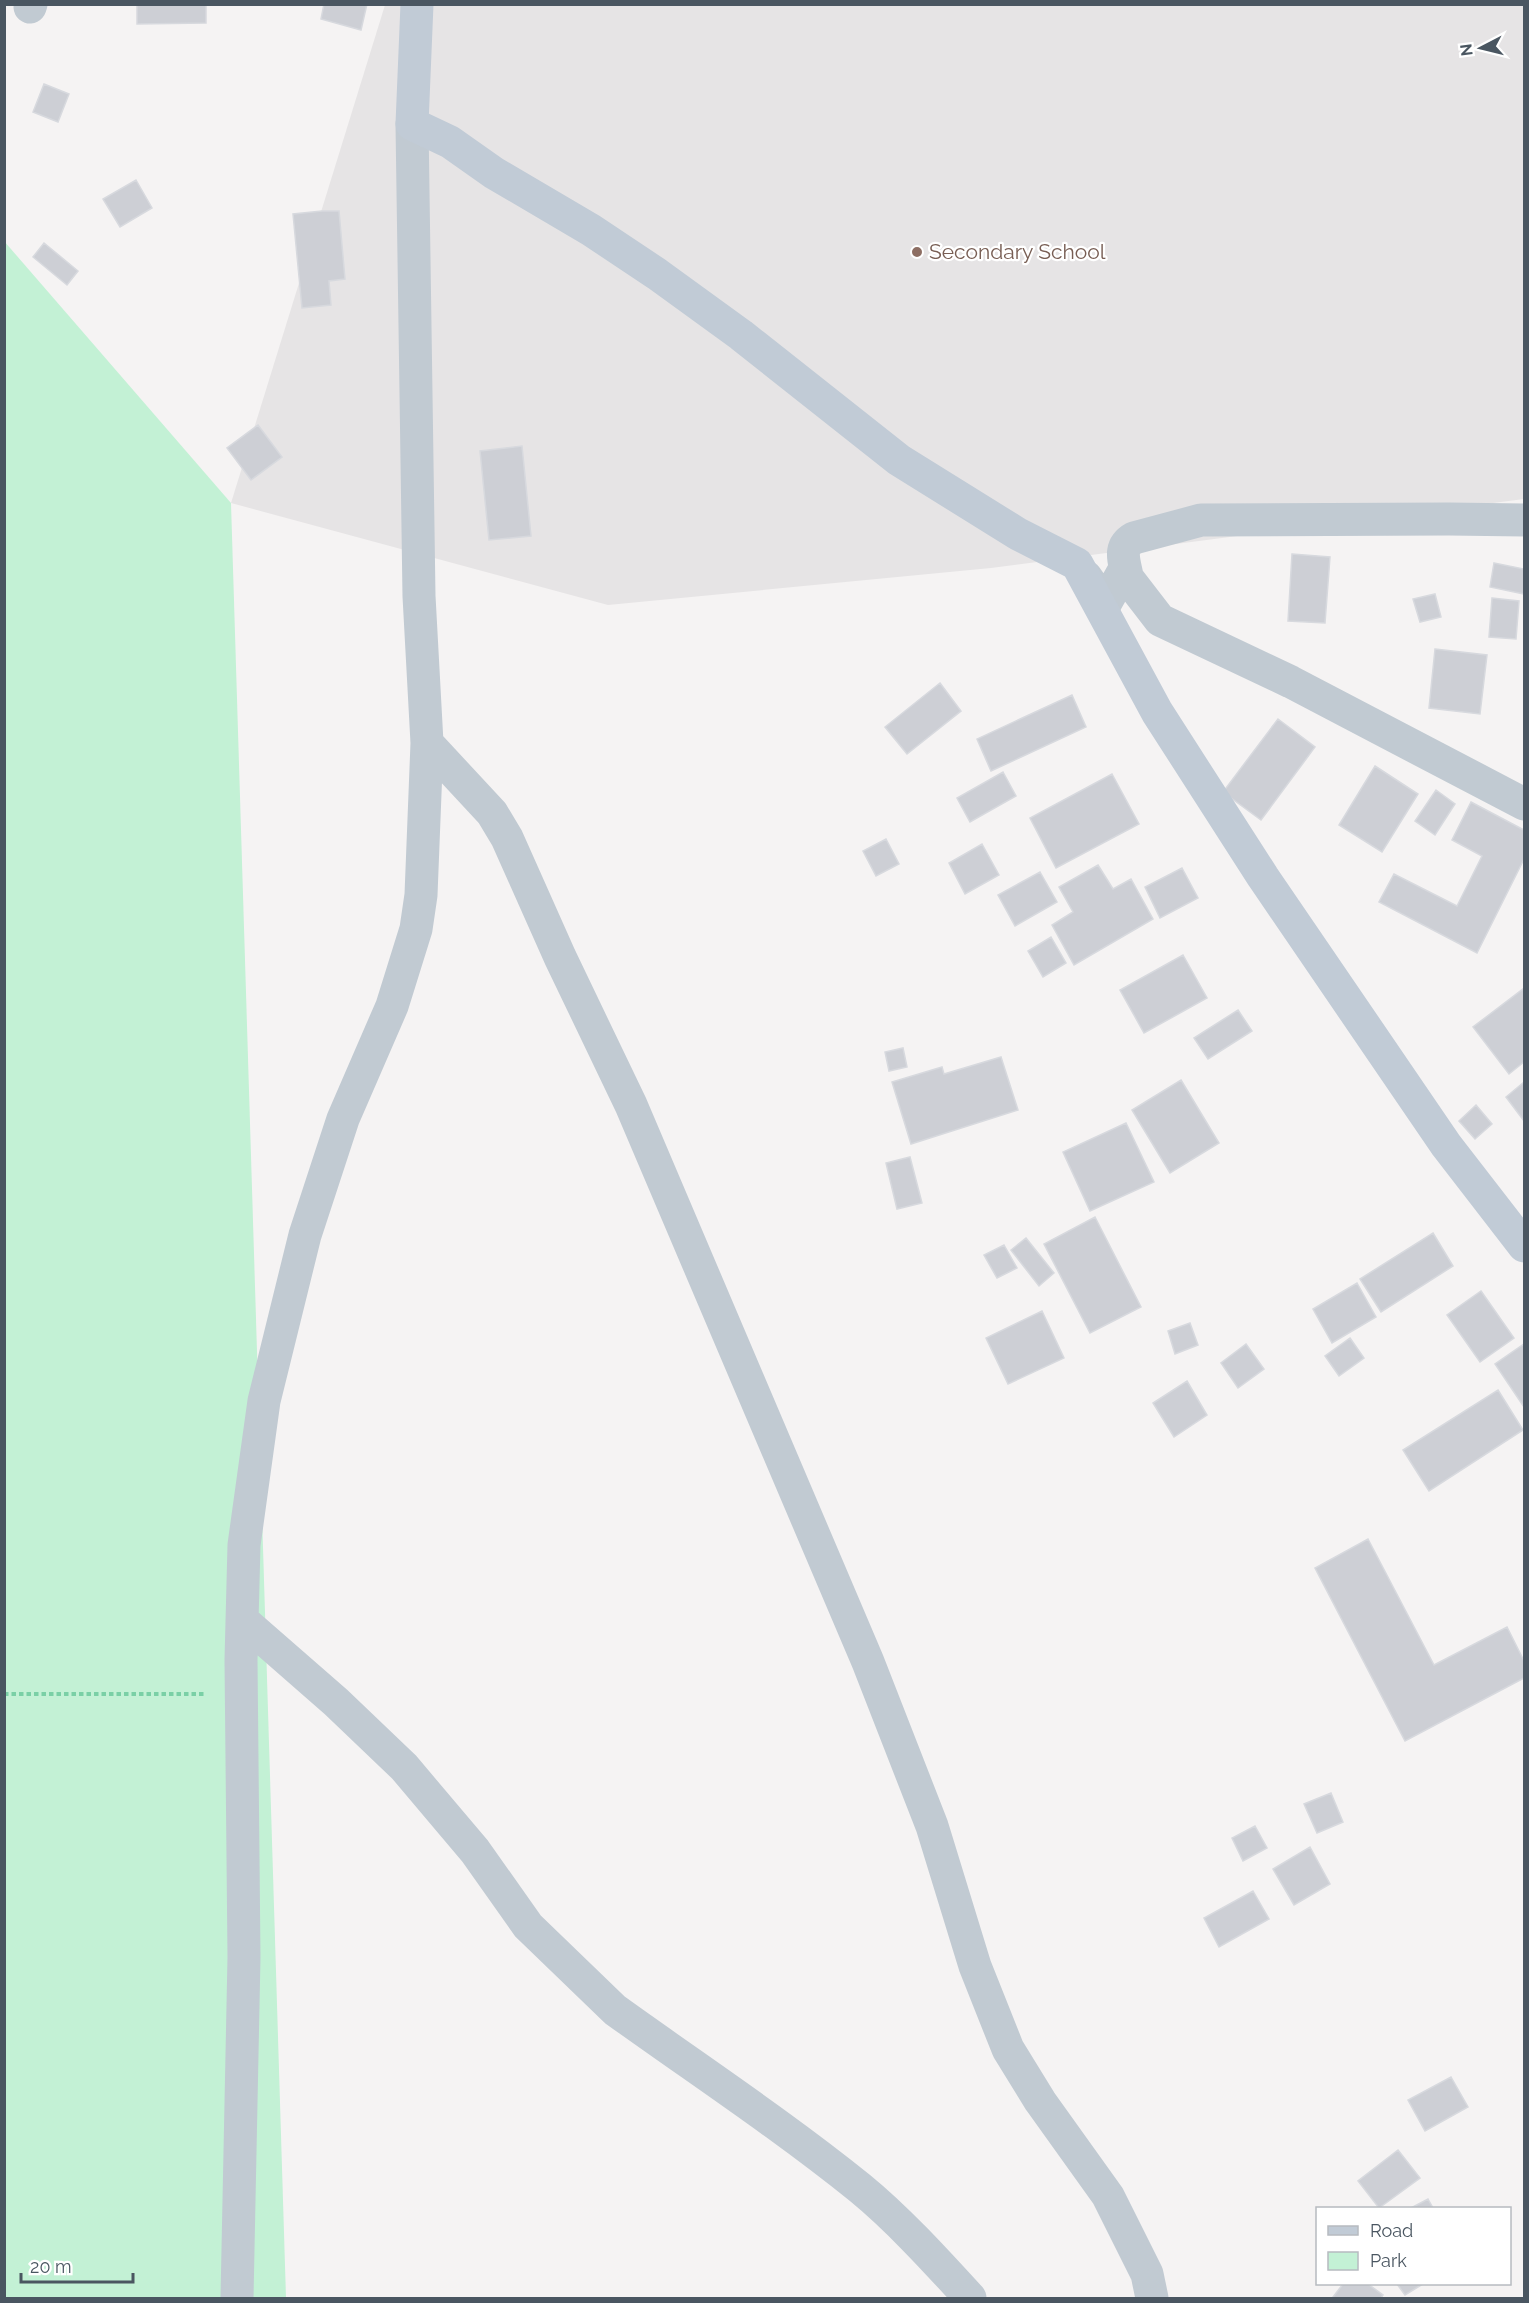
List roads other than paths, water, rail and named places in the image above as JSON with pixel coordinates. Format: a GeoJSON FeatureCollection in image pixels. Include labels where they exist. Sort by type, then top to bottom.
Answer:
{"type":"FeatureCollection","features":[{"type":"Feature","properties":{"kind":"main road"},"geometry":{"type":"LineString","coordinates":[[417,4],[412,124],[450,142],[494,173],[591,230],[657,274],[741,335],[899,460],[1018,534],[1077,564],[1157,712],[1263,877],[1446,1145],[1524,1246]]}},
{"type":"Feature","properties":{"kind":"street"},"geometry":{"type":"LineString","coordinates":[[237,2298],[244,1957],[242,1620],[244,1545],[264,1401],[302,1246],[343,1119],[392,1006],[416,929],[421,895],[427,742],[418,584],[412,124]]}},
{"type":"Feature","properties":{"kind":"street"},"geometry":{"type":"LineString","coordinates":[[1123,572],[1127,576],[1123,552],[1127,542],[1134,538],[1201,520],[1524,520]]}},
{"type":"Feature","properties":{"kind":"street"},"geometry":{"type":"LineString","coordinates":[[1077,564],[1105,604],[1123,572]]}},
{"type":"Feature","properties":{"kind":"street"},"geometry":{"type":"LineString","coordinates":[[1123,572],[1160,620],[1291,682],[1524,804]]}},
{"type":"Feature","properties":{"kind":"street"},"geometry":{"type":"LineString","coordinates":[[427,742],[492,813],[507,838],[560,957],[631,1105],[868,1662],[932,1826],[975,1966],[1008,2049],[1040,2101],[1108,2196],[1147,2274],[1152,2298]]}},
{"type":"Feature","properties":{"kind":"street"},"geometry":{"type":"LineString","coordinates":[[242,1620],[336,1702],[404,1767],[475,1851],[528,1926],[591,1989],[615,2010],[782,2129],[861,2190],[970,2298]]}},
{"type":"Feature","properties":{"kind":"place","name":"Secondary School"},"geometry":{"type":"Point","coordinates":[917,252]}}]}
